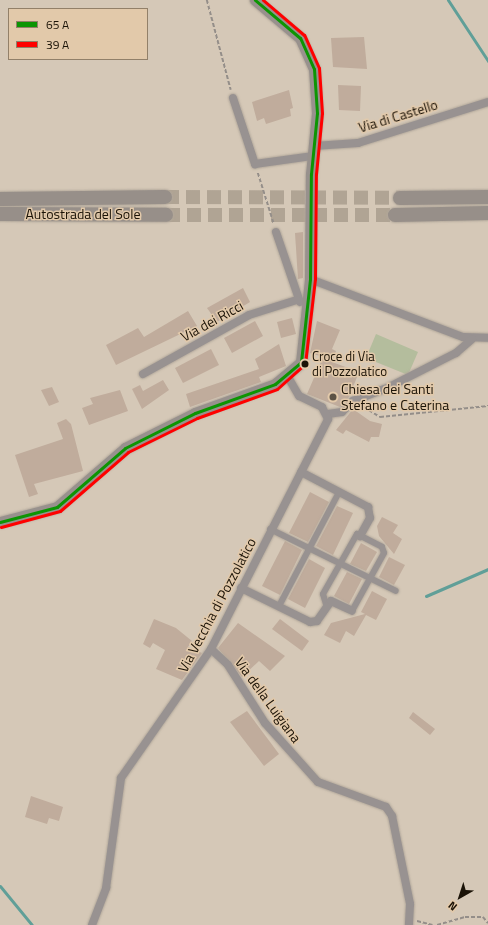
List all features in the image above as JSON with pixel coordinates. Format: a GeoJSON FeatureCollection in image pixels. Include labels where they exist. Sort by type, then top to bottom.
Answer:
{"type":"FeatureCollection","features":[{"type":"Feature","properties":{"kind":"highway","name":"Autostrada del Sole"},"geometry":{"type":"LineString","coordinates":[[0,200],[165,197]]}},
{"type":"Feature","properties":{"kind":"highway"},"geometry":{"type":"LineString","coordinates":[[400,198],[488,197]]}},
{"type":"Feature","properties":{"kind":"highway"},"geometry":{"type":"LineString","coordinates":[[395,215],[488,213]]}},
{"type":"Feature","properties":{"kind":"highway","name":"Autostrada del Sole"},"geometry":{"type":"LineString","coordinates":[[0,214],[166,215]]}},
{"type":"Feature","properties":{"kind":"main road"},"geometry":{"type":"LineString","coordinates":[[0,522],[37,515],[73,496],[125,448],[195,413],[288,377],[304,354],[309,303],[317,90],[310,54],[300,38],[255,0]]}},
{"type":"Feature","properties":{"kind":"street"},"geometry":{"type":"LineString","coordinates":[[233,98],[255,164]]}},
{"type":"Feature","properties":{"kind":"street","name":"Via di Castello"},"geometry":{"type":"LineString","coordinates":[[255,164],[358,143],[488,102]]}},
{"type":"Feature","properties":{"kind":"street"},"geometry":{"type":"LineString","coordinates":[[276,232],[297,300],[309,303]]}},
{"type":"Feature","properties":{"kind":"street"},"geometry":{"type":"LineString","coordinates":[[310,279],[472,339],[488,338]]}},
{"type":"Feature","properties":{"kind":"street","name":"Via dei Ricci"},"geometry":{"type":"LineString","coordinates":[[143,374],[249,315],[297,300]]}},
{"type":"Feature","properties":{"kind":"street"},"geometry":{"type":"LineString","coordinates":[[288,377],[299,396],[328,414],[342,412],[354,401],[456,353],[472,339]]}},
{"type":"Feature","properties":{"kind":"street","name":"Via Vecchia di Pozzolatico"},"geometry":{"type":"LineString","coordinates":[[92,925],[106,888],[121,778],[212,649],[270,529],[301,472],[328,414]]}},
{"type":"Feature","properties":{"kind":"street"},"geometry":{"type":"LineString","coordinates":[[301,472],[339,492],[370,512],[360,536]]}},
{"type":"Feature","properties":{"kind":"street"},"geometry":{"type":"LineString","coordinates":[[279,606],[339,492]]}},
{"type":"Feature","properties":{"kind":"street"},"geometry":{"type":"LineString","coordinates":[[270,529],[396,591]]}},
{"type":"Feature","properties":{"kind":"street"},"geometry":{"type":"LineString","coordinates":[[242,588],[310,622],[317,621],[326,604],[331,602],[352,611],[384,550],[360,536],[354,536],[323,594],[326,604]]}},
{"type":"Feature","properties":{"kind":"street","name":"Via della Luigiana"},"geometry":{"type":"LineString","coordinates":[[212,649],[228,665],[265,723],[318,782],[386,807],[393,824],[410,922]]}},
{"type":"Feature","properties":{"kind":"path"},"geometry":{"type":"LineString","coordinates":[[207,0],[233,98]]}},
{"type":"Feature","properties":{"kind":"path"},"geometry":{"type":"LineString","coordinates":[[255,164],[276,232]]}},
{"type":"Feature","properties":{"kind":"path"},"geometry":{"type":"LineString","coordinates":[[354,401],[380,417],[488,406]]}},
{"type":"Feature","properties":{"kind":"path"},"geometry":{"type":"LineString","coordinates":[[437,925],[465,917],[483,917],[488,923]]}},
{"type":"Feature","properties":{"kind":"path"},"geometry":{"type":"LineString","coordinates":[[410,922],[433,925]]}},
{"type":"Feature","properties":{"kind":"green space"},"geometry":{"type":"Polygon","coordinates":[[[376,334],[418,352],[408,375],[366,358],[376,334]]]}},
{"type":"Feature","properties":{"kind":"building"},"geometry":{"type":"Polygon","coordinates":[[[364,37],[367,69],[333,67],[331,38],[364,37]]]}},
{"type":"Feature","properties":{"kind":"building"},"geometry":{"type":"Polygon","coordinates":[[[338,85],[361,86],[360,111],[339,110],[338,85]]]}},
{"type":"Feature","properties":{"kind":"building"},"geometry":{"type":"Polygon","coordinates":[[[289,90],[293,108],[290,109],[291,116],[266,124],[264,118],[257,121],[252,102],[289,90]]]}},
{"type":"Feature","properties":{"kind":"building"},"geometry":{"type":"Polygon","coordinates":[[[303,232],[303,278],[298,279],[295,233],[303,232]]]}},
{"type":"Feature","properties":{"kind":"building"},"geometry":{"type":"Polygon","coordinates":[[[243,288],[250,302],[217,322],[207,308],[243,288]]]}},
{"type":"Feature","properties":{"kind":"building"},"geometry":{"type":"Polygon","coordinates":[[[188,311],[197,326],[116,365],[106,345],[138,328],[144,337],[188,311]]]}},
{"type":"Feature","properties":{"kind":"building"},"geometry":{"type":"Polygon","coordinates":[[[292,318],[296,334],[281,338],[277,322],[292,318]]]}},
{"type":"Feature","properties":{"kind":"building"},"geometry":{"type":"Polygon","coordinates":[[[255,321],[263,336],[232,353],[224,338],[255,321]]]}},
{"type":"Feature","properties":{"kind":"building"},"geometry":{"type":"Polygon","coordinates":[[[317,321],[340,330],[332,349],[336,351],[332,362],[359,372],[349,397],[340,407],[307,394],[323,357],[310,353],[317,321]]]}},
{"type":"Feature","properties":{"kind":"building"},"geometry":{"type":"Polygon","coordinates":[[[279,344],[286,366],[259,377],[261,382],[190,407],[186,394],[259,369],[255,359],[279,344]]]}},
{"type":"Feature","properties":{"kind":"building"},"geometry":{"type":"Polygon","coordinates":[[[211,349],[219,365],[183,383],[175,368],[211,349]]]}},
{"type":"Feature","properties":{"kind":"building"},"geometry":{"type":"Polygon","coordinates":[[[163,380],[169,390],[142,409],[132,389],[140,385],[143,391],[163,380]]]}},
{"type":"Feature","properties":{"kind":"building"},"geometry":{"type":"Polygon","coordinates":[[[52,387],[59,402],[49,406],[41,390],[52,387]]]}},
{"type":"Feature","properties":{"kind":"building"},"geometry":{"type":"Polygon","coordinates":[[[120,390],[128,411],[89,425],[82,408],[93,404],[90,398],[120,390]]]}},
{"type":"Feature","properties":{"kind":"building"},"geometry":{"type":"Polygon","coordinates":[[[353,409],[370,421],[382,424],[379,437],[371,437],[369,442],[346,430],[343,434],[336,430],[353,409]]]}},
{"type":"Feature","properties":{"kind":"building"},"geometry":{"type":"Polygon","coordinates":[[[66,419],[71,424],[83,471],[34,484],[38,494],[29,497],[15,455],[63,439],[57,423],[66,419]]]}},
{"type":"Feature","properties":{"kind":"building"},"geometry":{"type":"Polygon","coordinates":[[[310,492],[329,502],[308,542],[289,533],[310,492]]]}},
{"type":"Feature","properties":{"kind":"building"},"geometry":{"type":"Polygon","coordinates":[[[337,506],[353,513],[333,555],[316,546],[337,506]]]}},
{"type":"Feature","properties":{"kind":"building"},"geometry":{"type":"Polygon","coordinates":[[[382,517],[398,525],[393,533],[402,539],[394,554],[379,536],[377,526],[382,517]]]}},
{"type":"Feature","properties":{"kind":"building"},"geometry":{"type":"Polygon","coordinates":[[[285,541],[302,550],[280,595],[262,586],[285,541]]]}},
{"type":"Feature","properties":{"kind":"building"},"geometry":{"type":"Polygon","coordinates":[[[361,543],[377,552],[366,571],[350,564],[361,543]]]}},
{"type":"Feature","properties":{"kind":"building"},"geometry":{"type":"Polygon","coordinates":[[[389,557],[405,565],[394,585],[379,577],[389,557]]]}},
{"type":"Feature","properties":{"kind":"building"},"geometry":{"type":"Polygon","coordinates":[[[309,559],[325,568],[305,608],[288,599],[309,559]]]}},
{"type":"Feature","properties":{"kind":"building"},"geometry":{"type":"Polygon","coordinates":[[[347,572],[362,579],[349,604],[334,596],[347,572]]]}},
{"type":"Feature","properties":{"kind":"building"},"geometry":{"type":"Polygon","coordinates":[[[372,591],[387,599],[376,620],[366,615],[354,636],[346,631],[340,643],[324,635],[331,623],[365,614],[361,612],[372,591]]]}},
{"type":"Feature","properties":{"kind":"building"},"geometry":{"type":"Polygon","coordinates":[[[154,619],[176,628],[192,641],[188,647],[202,653],[182,680],[156,669],[165,650],[153,643],[150,648],[143,644],[154,619]]]}},
{"type":"Feature","properties":{"kind":"building"},"geometry":{"type":"Polygon","coordinates":[[[280,619],[309,641],[302,651],[272,629],[280,619]]]}},
{"type":"Feature","properties":{"kind":"building"},"geometry":{"type":"Polygon","coordinates":[[[238,623],[285,656],[270,671],[259,661],[242,677],[218,648],[238,623]]]}},
{"type":"Feature","properties":{"kind":"building"},"geometry":{"type":"Polygon","coordinates":[[[247,711],[279,754],[264,766],[230,722],[247,711]]]}},
{"type":"Feature","properties":{"kind":"building"},"geometry":{"type":"Polygon","coordinates":[[[413,712],[435,729],[430,735],[409,718],[413,712]]]}},
{"type":"Feature","properties":{"kind":"building"},"geometry":{"type":"Polygon","coordinates":[[[31,796],[63,807],[59,821],[49,818],[47,824],[25,817],[31,796]]]}},
{"type":"Feature","properties":{"kind":"waterway"},"geometry":{"type":"LineString","coordinates":[[448,0],[488,61]]}},
{"type":"Feature","properties":{"kind":"waterway"},"geometry":{"type":"LineString","coordinates":[[426,596],[488,569]]}},
{"type":"Feature","properties":{"kind":"waterway"},"geometry":{"type":"LineString","coordinates":[[0,886],[32,925]]}},
{"type":"Feature","properties":{"kind":"tunnel"},"geometry":{"type":"LineString","coordinates":[[165,197],[400,198]]}},
{"type":"Feature","properties":{"kind":"tunnel"},"geometry":{"type":"LineString","coordinates":[[166,215],[395,215]]}},
{"type":"Feature","properties":{"kind":"transit line"},"geometry":{"type":"LineString","coordinates":[[0,522],[57,507],[125,448],[195,413],[275,384],[301,362],[310,279],[311,174],[317,113],[314,69],[300,38],[255,0]]}},
{"type":"Feature","properties":{"kind":"transit line"},"geometry":{"type":"LineString","coordinates":[[1,527],[60,511],[128,452],[197,418],[277,389],[305,364],[315,279],[316,174],[322,113],[319,68],[304,35],[263,0]]}},
{"type":"Feature","properties":{"kind":"place","name":"Croce di Via di Pozzolatico"},"geometry":{"type":"Point","coordinates":[305,364]}},
{"type":"Feature","properties":{"kind":"place","name":"Chiesa dei Santi Stefano e Caterina"},"geometry":{"type":"Point","coordinates":[333,397]}}]}
